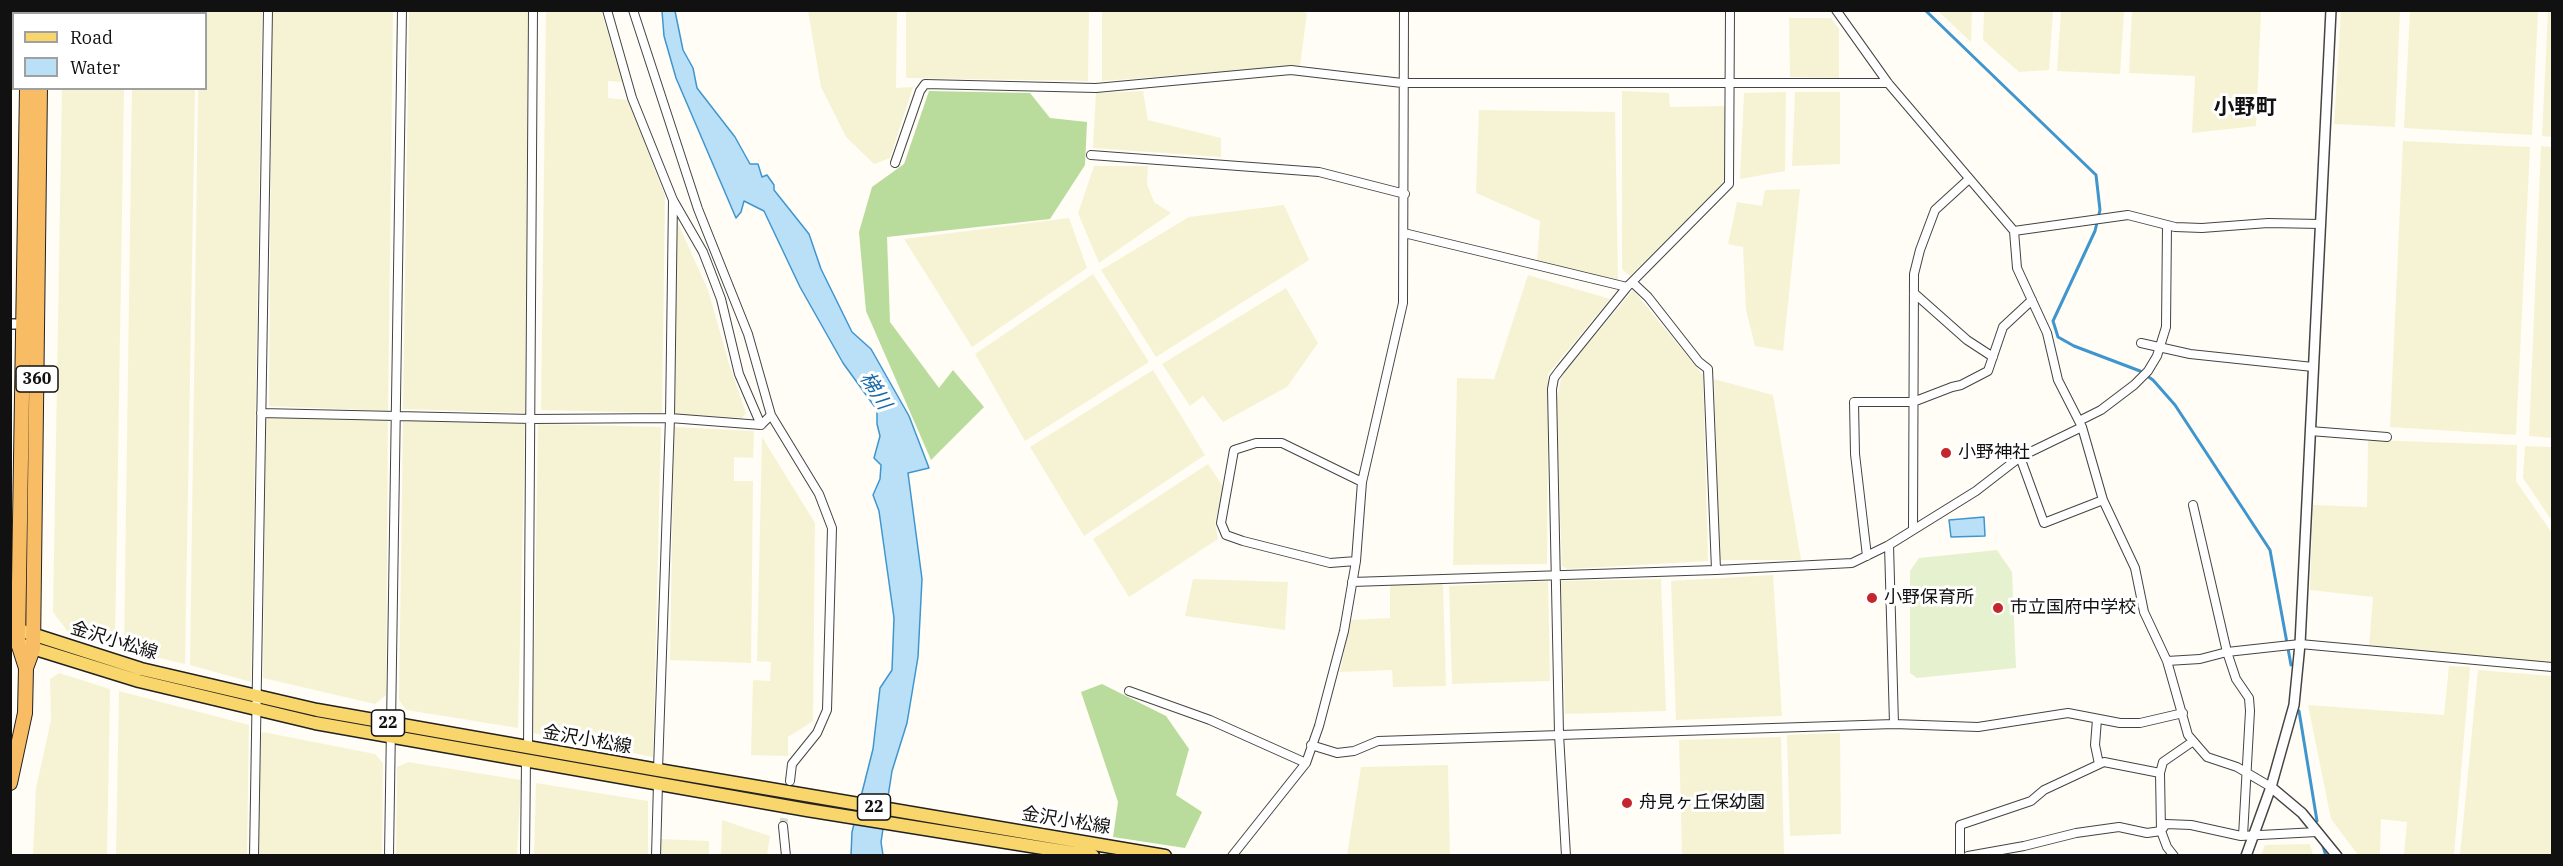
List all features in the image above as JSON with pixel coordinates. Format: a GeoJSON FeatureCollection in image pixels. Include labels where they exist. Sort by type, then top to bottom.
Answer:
{"type":"FeatureCollection","features":[{"type":"Feature","properties":{"kind":"highway","name":"360"},"geometry":{"type":"LineString","coordinates":[[26,668],[14,635],[24,324],[27,90]]}},
{"type":"Feature","properties":{"kind":"highway","name":"360"},"geometry":{"type":"LineString","coordinates":[[10,783],[25,713],[26,668],[33,642],[24,324],[40,90]]}},
{"type":"Feature","properties":{"kind":"main road","name":"金沢小松線"},"geometry":{"type":"LineString","coordinates":[[14,635],[139,681],[256,710],[391,730],[658,777],[807,810],[1093,855]]}},
{"type":"Feature","properties":{"kind":"main road","name":"金沢小松線"},"geometry":{"type":"LineString","coordinates":[[33,642],[391,730]]}},
{"type":"Feature","properties":{"kind":"main road","name":"金沢小松線"},"geometry":{"type":"LineString","coordinates":[[658,777],[772,790],[1165,855]]}},
{"type":"Feature","properties":{"kind":"street"},"geometry":{"type":"LineString","coordinates":[[254,855],[268,10]]}},
{"type":"Feature","properties":{"kind":"street"},"geometry":{"type":"LineString","coordinates":[[389,855],[402,10]]}},
{"type":"Feature","properties":{"kind":"street"},"geometry":{"type":"LineString","coordinates":[[525,855],[532,418],[533,10]]}},
{"type":"Feature","properties":{"kind":"street"},"geometry":{"type":"LineString","coordinates":[[607,10],[632,98],[673,200],[703,252],[721,299],[739,374],[761,425]]}},
{"type":"Feature","properties":{"kind":"street"},"geometry":{"type":"LineString","coordinates":[[633,10],[699,209],[748,334],[771,415],[819,494],[832,528],[827,710],[817,733],[792,764],[790,781]]}},
{"type":"Feature","properties":{"kind":"street"},"geometry":{"type":"LineString","coordinates":[[1232,855],[1306,763],[1319,726],[1344,631],[1356,561],[1362,482],[1403,303],[1404,10]]}},
{"type":"Feature","properties":{"kind":"street"},"geometry":{"type":"LineString","coordinates":[[1566,855],[1559,734],[1552,389],[1554,378],[1630,285],[1729,184],[1730,10]]}},
{"type":"Feature","properties":{"kind":"street"},"geometry":{"type":"LineString","coordinates":[[1836,10],[1888,84],[2014,231],[2017,268],[2047,333],[2058,380],[2081,424],[2103,500],[2135,568],[2144,612],[2167,661],[2192,742],[2207,757],[2246,773],[2271,787],[2302,813],[2337,855]]}},
{"type":"Feature","properties":{"kind":"street"},"geometry":{"type":"LineString","coordinates":[[2248,836],[2271,787],[2284,748],[2294,705],[2292,645],[2310,431],[2331,10]]}},
{"type":"Feature","properties":{"kind":"street"},"geometry":{"type":"LineString","coordinates":[[896,163],[920,91],[926,84],[1096,88],[1291,70],[1402,83],[1888,84]]}},
{"type":"Feature","properties":{"kind":"street"},"geometry":{"type":"LineString","coordinates":[[1091,155],[1319,172],[1405,194]]}},
{"type":"Feature","properties":{"kind":"street"},"geometry":{"type":"LineString","coordinates":[[1913,529],[1914,274],[1935,210],[1969,179]]}},
{"type":"Feature","properties":{"kind":"street"},"geometry":{"type":"LineString","coordinates":[[656,855],[670,418],[673,200]]}},
{"type":"Feature","properties":{"kind":"street"},"geometry":{"type":"LineString","coordinates":[[2014,231],[2128,215],[2167,225],[2202,228],[2268,223],[2320,224]]}},
{"type":"Feature","properties":{"kind":"street"},"geometry":{"type":"LineString","coordinates":[[1352,582],[1716,570],[1852,563],[1889,544],[1976,491],[2020,457],[2081,424],[2148,371],[2159,349],[2166,327],[2167,225]]}},
{"type":"Feature","properties":{"kind":"street"},"geometry":{"type":"LineString","coordinates":[[1404,233],[1630,285],[1648,297],[1699,362],[1708,369],[1716,570]]}},
{"type":"Feature","properties":{"kind":"street"},"geometry":{"type":"LineString","coordinates":[[1914,293],[1967,340],[1993,357]]}},
{"type":"Feature","properties":{"kind":"street"},"geometry":{"type":"LineString","coordinates":[[1867,556],[1855,454],[1854,402],[1913,402],[1952,387],[1961,386],[1988,371],[2003,327],[2032,300]]}},
{"type":"Feature","properties":{"kind":"street"},"geometry":{"type":"LineString","coordinates":[[2141,343],[2159,349],[2313,367]]}},
{"type":"Feature","properties":{"kind":"street"},"geometry":{"type":"LineString","coordinates":[[261,413],[670,418],[761,425],[771,415]]}},
{"type":"Feature","properties":{"kind":"street"},"geometry":{"type":"LineString","coordinates":[[2310,431],[2387,437]]}},
{"type":"Feature","properties":{"kind":"street"},"geometry":{"type":"LineString","coordinates":[[1356,561],[1330,563],[1243,541],[1226,535],[1221,523],[1234,450],[1256,443],[1282,443],[1362,482]]}},
{"type":"Feature","properties":{"kind":"street"},"geometry":{"type":"LineString","coordinates":[[2020,457],[2044,523],[2103,500]]}},
{"type":"Feature","properties":{"kind":"street"},"geometry":{"type":"LineString","coordinates":[[2193,505],[2227,652],[2236,679],[2248,698],[2246,855]]}},
{"type":"Feature","properties":{"kind":"street"},"geometry":{"type":"LineString","coordinates":[[1889,544],[1894,724]]}},
{"type":"Feature","properties":{"kind":"street"},"geometry":{"type":"LineString","coordinates":[[2167,661],[2200,659],[2227,652],[2292,645],[2553,667]]}},
{"type":"Feature","properties":{"kind":"street"},"geometry":{"type":"LineString","coordinates":[[1129,691],[1210,720],[1306,763]]}},
{"type":"Feature","properties":{"kind":"street"},"geometry":{"type":"LineString","coordinates":[[1311,745],[1337,753],[1354,752],[1378,741],[1894,724],[1978,727],[2068,713],[2079,713],[2097,719],[2140,723],[2183,713]]}},
{"type":"Feature","properties":{"kind":"street"},"geometry":{"type":"LineString","coordinates":[[2097,719],[2095,745],[2099,764]]}},
{"type":"Feature","properties":{"kind":"street"},"geometry":{"type":"LineString","coordinates":[[2174,855],[2167,847],[2161,831],[2160,773],[2163,762],[2192,742]]}},
{"type":"Feature","properties":{"kind":"street"},"geometry":{"type":"LineString","coordinates":[[1960,855],[1960,825],[2031,801],[2044,790],[2099,764],[2113,763],[2160,773]]}},
{"type":"Feature","properties":{"kind":"street"},"geometry":{"type":"LineString","coordinates":[[1968,855],[2076,833],[2119,827],[2147,833],[2161,831],[2166,824],[2191,825],[2248,836],[2317,832]]}},
{"type":"Feature","properties":{"kind":"street"},"geometry":{"type":"LineString","coordinates":[[783,826],[786,855]]}},
{"type":"Feature","properties":{"kind":"street"},"geometry":{"type":"LineString","coordinates":[[2016,855],[2021,846]]}},
{"type":"Feature","properties":{"kind":"shaded area"},"geometry":{"type":"Polygon","coordinates":[[[125,10],[125,12],[63,11],[125,10]]]}},
{"type":"Feature","properties":{"kind":"shaded area"},"geometry":{"type":"Polygon","coordinates":[[[133,10],[196,10],[196,12],[133,12],[133,10]]]}},
{"type":"Feature","properties":{"kind":"shaded area"},"geometry":{"type":"Polygon","coordinates":[[[409,10],[528,11],[525,413],[403,409],[409,10]]]}},
{"type":"Feature","properties":{"kind":"shaded area"},"geometry":{"type":"Polygon","coordinates":[[[1297,10],[1307,13],[1300,66],[1102,81],[1102,11],[1297,10]]]}},
{"type":"Feature","properties":{"kind":"shaded area"},"geometry":{"type":"Polygon","coordinates":[[[262,11],[251,682],[190,665],[198,90],[207,90],[207,12],[199,12],[262,11]]]}},
{"type":"Feature","properties":{"kind":"shaded area"},"geometry":{"type":"Polygon","coordinates":[[[272,11],[393,11],[388,411],[269,406],[272,11]]]}},
{"type":"Feature","properties":{"kind":"shaded area"},"geometry":{"type":"Polygon","coordinates":[[[546,11],[601,11],[623,82],[608,81],[608,98],[628,100],[665,196],[662,413],[541,410],[546,11]]]}},
{"type":"Feature","properties":{"kind":"shaded area"},"geometry":{"type":"Polygon","coordinates":[[[808,11],[897,11],[896,88],[913,87],[890,158],[874,164],[846,137],[821,87],[808,11]]]}},
{"type":"Feature","properties":{"kind":"shaded area"},"geometry":{"type":"Polygon","coordinates":[[[906,11],[1089,11],[1088,81],[906,78],[906,11]]]}},
{"type":"Feature","properties":{"kind":"shaded area"},"geometry":{"type":"Polygon","coordinates":[[[1938,11],[1972,11],[1971,42],[1938,11]]]}},
{"type":"Feature","properties":{"kind":"shaded area"},"geometry":{"type":"Polygon","coordinates":[[[1984,11],[2053,11],[2049,70],[2019,72],[1983,40],[1984,11]]]}},
{"type":"Feature","properties":{"kind":"shaded area"},"geometry":{"type":"Polygon","coordinates":[[[2061,11],[2124,11],[2120,74],[2057,71],[2061,11]]]}},
{"type":"Feature","properties":{"kind":"shaded area"},"geometry":{"type":"Polygon","coordinates":[[[2132,11],[2261,11],[2256,126],[2192,133],[2195,76],[2129,73],[2132,11]]]}},
{"type":"Feature","properties":{"kind":"shaded area"},"geometry":{"type":"Polygon","coordinates":[[[2341,11],[2400,11],[2395,127],[2334,124],[2341,11]]]}},
{"type":"Feature","properties":{"kind":"shaded area"},"geometry":{"type":"Polygon","coordinates":[[[2410,11],[2538,11],[2532,135],[2404,128],[2410,11]]]}},
{"type":"Feature","properties":{"kind":"shaded area"},"geometry":{"type":"Polygon","coordinates":[[[2548,11],[2552,11],[2552,137],[2542,136],[2548,11]]]}},
{"type":"Feature","properties":{"kind":"shaded area"},"geometry":{"type":"Polygon","coordinates":[[[1789,18],[1831,18],[1839,29],[1839,78],[1790,77],[1789,18]]]}},
{"type":"Feature","properties":{"kind":"shaded area"},"geometry":{"type":"Polygon","coordinates":[[[62,90],[124,90],[115,646],[68,632],[53,612],[62,90]]]}},
{"type":"Feature","properties":{"kind":"shaded area"},"geometry":{"type":"Polygon","coordinates":[[[132,90],[195,90],[185,664],[124,650],[132,90]]]}},
{"type":"Feature","properties":{"kind":"shaded area"},"geometry":{"type":"Polygon","coordinates":[[[1143,91],[1148,120],[1221,138],[1221,157],[1093,148],[1096,93],[1143,91]]]}},
{"type":"Feature","properties":{"kind":"shaded area"},"geometry":{"type":"Polygon","coordinates":[[[1622,91],[1669,93],[1670,107],[1725,106],[1724,182],[1630,276],[1622,269],[1622,91]]]}},
{"type":"Feature","properties":{"kind":"shaded area"},"geometry":{"type":"Polygon","coordinates":[[[1786,92],[1785,171],[1740,179],[1744,93],[1786,92]]]}},
{"type":"Feature","properties":{"kind":"shaded area"},"geometry":{"type":"Polygon","coordinates":[[[1795,92],[1840,92],[1840,164],[1792,166],[1795,92]]]}},
{"type":"Feature","properties":{"kind":"shaded area"},"geometry":{"type":"Polygon","coordinates":[[[1479,110],[1615,112],[1618,281],[1537,261],[1540,221],[1476,193],[1479,110]]]}},
{"type":"Feature","properties":{"kind":"shaded area"},"geometry":{"type":"Polygon","coordinates":[[[2403,141],[2530,147],[2516,435],[2390,427],[2403,141]]]}},
{"type":"Feature","properties":{"kind":"shaded area"},"geometry":{"type":"Polygon","coordinates":[[[2541,146],[2552,147],[2552,438],[2529,436],[2541,146]]]}},
{"type":"Feature","properties":{"kind":"shaded area"},"geometry":{"type":"Polygon","coordinates":[[[1094,166],[1148,166],[1147,184],[1154,202],[1171,213],[1099,263],[1078,213],[1094,166]]]}},
{"type":"Feature","properties":{"kind":"shaded area"},"geometry":{"type":"Polygon","coordinates":[[[1800,189],[1783,351],[1755,346],[1746,310],[1743,247],[1728,244],[1737,202],[1762,206],[1765,190],[1800,189]]]}},
{"type":"Feature","properties":{"kind":"shaded area"},"geometry":{"type":"Polygon","coordinates":[[[1284,205],[1309,260],[1156,357],[1101,270],[1189,217],[1284,205]]]}},
{"type":"Feature","properties":{"kind":"shaded area"},"geometry":{"type":"Polygon","coordinates":[[[1069,218],[1087,268],[972,347],[904,239],[1069,218]]]}},
{"type":"Feature","properties":{"kind":"shaded area"},"geometry":{"type":"Polygon","coordinates":[[[677,221],[708,290],[746,413],[742,418],[675,414],[677,221]]]}},
{"type":"Feature","properties":{"kind":"shaded area"},"geometry":{"type":"Polygon","coordinates":[[[1093,274],[1149,362],[1025,441],[975,354],[1093,274]]]}},
{"type":"Feature","properties":{"kind":"shaded area"},"geometry":{"type":"Polygon","coordinates":[[[1528,275],[1610,299],[1548,374],[1547,564],[1453,565],[1457,378],[1494,379],[1528,275]]]}},
{"type":"Feature","properties":{"kind":"shaded area"},"geometry":{"type":"Polygon","coordinates":[[[1286,288],[1318,343],[1287,387],[1223,422],[1203,396],[1190,406],[1162,364],[1286,288]]]}},
{"type":"Feature","properties":{"kind":"shaded area"},"geometry":{"type":"Polygon","coordinates":[[[1633,290],[1703,375],[1708,561],[1567,569],[1562,566],[1556,402],[1562,375],[1633,290]]]}},
{"type":"Feature","properties":{"kind":"shaded area"},"geometry":{"type":"Polygon","coordinates":[[[1153,370],[1205,455],[1084,536],[1030,447],[1153,370]]]}},
{"type":"Feature","properties":{"kind":"shaded area"},"geometry":{"type":"Polygon","coordinates":[[[1714,379],[1773,395],[1801,560],[1719,560],[1714,379]]]}},
{"type":"Feature","properties":{"kind":"shaded area"},"geometry":{"type":"Polygon","coordinates":[[[266,417],[388,420],[386,695],[375,704],[263,678],[266,417]]]}},
{"type":"Feature","properties":{"kind":"shaded area"},"geometry":{"type":"Polygon","coordinates":[[[403,420],[525,424],[518,728],[406,710],[399,700],[403,420]]]}},
{"type":"Feature","properties":{"kind":"shaded area"},"geometry":{"type":"Polygon","coordinates":[[[538,424],[661,427],[653,757],[533,733],[538,424]]]}},
{"type":"Feature","properties":{"kind":"shaded area"},"geometry":{"type":"Polygon","coordinates":[[[674,427],[754,431],[753,458],[734,457],[734,481],[753,481],[751,663],[670,660],[674,427]]]}},
{"type":"Feature","properties":{"kind":"shaded area"},"geometry":{"type":"Polygon","coordinates":[[[762,437],[815,523],[813,721],[788,737],[788,756],[751,755],[753,680],[770,681],[771,662],[757,661],[762,437]]]}},
{"type":"Feature","properties":{"kind":"shaded area"},"geometry":{"type":"Polygon","coordinates":[[[2368,440],[2517,445],[2516,481],[2552,533],[2552,663],[2369,646],[2373,597],[2310,590],[2313,505],[2367,507],[2368,440]]]}},
{"type":"Feature","properties":{"kind":"shaded area"},"geometry":{"type":"Polygon","coordinates":[[[2525,446],[2552,447],[2552,521],[2523,478],[2525,446]]]}},
{"type":"Feature","properties":{"kind":"shaded area"},"geometry":{"type":"Polygon","coordinates":[[[1208,464],[1224,488],[1215,522],[1218,539],[1129,597],[1093,539],[1208,464]]]}},
{"type":"Feature","properties":{"kind":"shaded area"},"geometry":{"type":"Polygon","coordinates":[[[1773,575],[1782,716],[1676,720],[1671,581],[1773,575]]]}},
{"type":"Feature","properties":{"kind":"shaded area"},"geometry":{"type":"Polygon","coordinates":[[[1193,579],[1288,582],[1285,630],[1185,616],[1193,579]]]}},
{"type":"Feature","properties":{"kind":"shaded area"},"geometry":{"type":"Polygon","coordinates":[[[1661,579],[1666,711],[1565,714],[1561,581],[1661,579]]]}},
{"type":"Feature","properties":{"kind":"shaded area"},"geometry":{"type":"Polygon","coordinates":[[[1548,581],[1550,681],[1452,684],[1449,586],[1548,581]]]}},
{"type":"Feature","properties":{"kind":"shaded area"},"geometry":{"type":"Polygon","coordinates":[[[1390,584],[1443,584],[1446,686],[1393,687],[1392,670],[1340,672],[1350,620],[1390,618],[1390,584]]]}},
{"type":"Feature","properties":{"kind":"shaded area"},"geometry":{"type":"Polygon","coordinates":[[[2449,666],[2470,667],[2454,855],[2404,855],[2407,822],[2381,819],[2380,855],[2358,855],[2331,819],[2308,705],[2444,715],[2449,666]]]}},
{"type":"Feature","properties":{"kind":"shaded area"},"geometry":{"type":"Polygon","coordinates":[[[2478,670],[2552,676],[2552,855],[2460,855],[2478,670]]]}},
{"type":"Feature","properties":{"kind":"shaded area"},"geometry":{"type":"Polygon","coordinates":[[[59,673],[110,689],[107,855],[33,855],[36,788],[51,720],[50,679],[59,673]]]}},
{"type":"Feature","properties":{"kind":"shaded area"},"geometry":{"type":"Polygon","coordinates":[[[119,691],[249,725],[247,855],[116,855],[119,691]]]}},
{"type":"Feature","properties":{"kind":"shaded area"},"geometry":{"type":"Polygon","coordinates":[[[263,732],[375,754],[383,763],[382,855],[258,856],[259,736],[263,732]]]}},
{"type":"Feature","properties":{"kind":"shaded area"},"geometry":{"type":"Polygon","coordinates":[[[1840,733],[1841,834],[1790,836],[1787,735],[1840,733]]]}},
{"type":"Feature","properties":{"kind":"shaded area"},"geometry":{"type":"Polygon","coordinates":[[[1781,737],[1784,855],[1682,855],[1679,740],[1781,737]]]}},
{"type":"Feature","properties":{"kind":"shaded area"},"geometry":{"type":"Polygon","coordinates":[[[408,762],[521,780],[517,855],[396,855],[397,767],[408,762]]]}},
{"type":"Feature","properties":{"kind":"shaded area"},"geometry":{"type":"Polygon","coordinates":[[[1448,765],[1450,855],[1347,855],[1361,767],[1448,765]]]}},
{"type":"Feature","properties":{"kind":"shaded area"},"geometry":{"type":"Polygon","coordinates":[[[536,783],[648,801],[648,855],[534,855],[536,783]]]}},
{"type":"Feature","properties":{"kind":"shaded area"},"geometry":{"type":"Polygon","coordinates":[[[722,820],[770,836],[767,855],[721,855],[722,820]]]}},
{"type":"Feature","properties":{"kind":"shaded area"},"geometry":{"type":"Polygon","coordinates":[[[661,839],[709,841],[709,855],[661,855],[661,839]]]}},
{"type":"Feature","properties":{"kind":"shaded area"},"geometry":{"type":"Polygon","coordinates":[[[2310,844],[2313,855],[2261,855],[2265,845],[2310,844]]]}},
{"type":"Feature","properties":{"kind":"green space"},"geometry":{"type":"Polygon","coordinates":[[[929,91],[1030,93],[1050,118],[1087,122],[1085,165],[1050,219],[887,237],[890,322],[939,388],[953,370],[984,407],[931,460],[866,311],[859,232],[872,187],[904,164],[929,91]]]}},
{"type":"Feature","properties":{"kind":"green space"},"geometry":{"type":"Polygon","coordinates":[[[1997,550],[2012,572],[2016,668],[1917,678],[1910,673],[1910,571],[1919,558],[1997,550]]]}},
{"type":"Feature","properties":{"kind":"green space"},"geometry":{"type":"Polygon","coordinates":[[[1102,684],[1166,716],[1189,749],[1176,795],[1202,812],[1185,848],[1113,837],[1118,802],[1081,692],[1102,684]]]}},
{"type":"Feature","properties":{"kind":"water","name":"梯川"},"geometry":{"type":"Polygon","coordinates":[[[662,11],[675,11],[683,50],[693,68],[697,88],[735,137],[750,164],[758,164],[762,177],[767,175],[774,185],[774,190],[809,234],[821,269],[852,332],[871,349],[909,416],[929,468],[908,473],[922,579],[918,657],[907,723],[892,771],[881,842],[883,855],[851,855],[852,832],[873,749],[880,688],[892,670],[894,618],[879,511],[873,495],[880,479],[881,465],[874,458],[880,436],[877,410],[843,363],[800,287],[764,211],[744,201],[741,212],[736,218],[676,78],[664,36],[662,11]]]}},
{"type":"Feature","properties":{"kind":"water"},"geometry":{"type":"Polygon","coordinates":[[[1984,517],[1985,536],[1951,537],[1949,520],[1984,517]]]}},
{"type":"Feature","properties":{"kind":"waterway"},"geometry":{"type":"LineString","coordinates":[[1925,10],[2096,175],[2100,210],[2095,231],[2053,321],[2058,337],[2074,346],[2140,371],[2153,380],[2175,405],[2270,550],[2291,665]]}},
{"type":"Feature","properties":{"kind":"waterway"},"geometry":{"type":"LineString","coordinates":[[2299,711],[2317,821]]}},
{"type":"Feature","properties":{"kind":"waterway"},"geometry":{"type":"LineString","coordinates":[[2323,846],[2326,856]]}},
{"type":"Feature","properties":{"kind":"tunnel"},"geometry":{"type":"LineString","coordinates":[[783,826],[790,781]]}},
{"type":"Feature","properties":{"kind":"place","name":"小野神社"},"geometry":{"type":"Point","coordinates":[1946,453]}},
{"type":"Feature","properties":{"kind":"place","name":"小野保育所"},"geometry":{"type":"Point","coordinates":[1872,598]}},
{"type":"Feature","properties":{"kind":"place","name":"市立国府中学校"},"geometry":{"type":"Point","coordinates":[1998,608]}},
{"type":"Feature","properties":{"kind":"place","name":"舟見ヶ丘保幼園"},"geometry":{"type":"Point","coordinates":[1627,803]}},
{"type":"Feature","properties":{"kind":"district","name":"小野町"},"geometry":{"type":"Point","coordinates":[2245,108]}}]}
